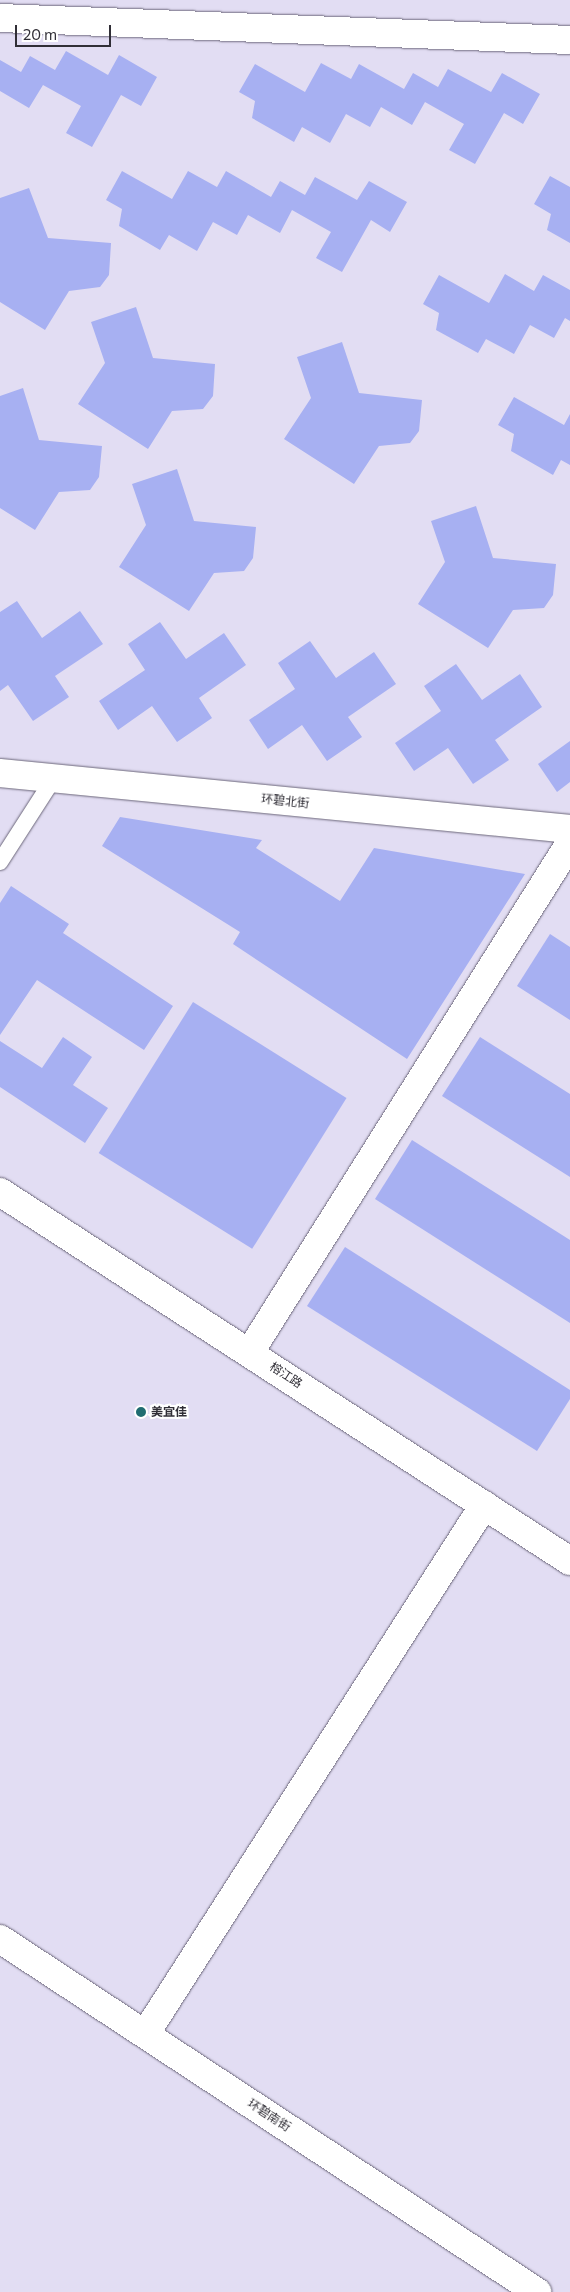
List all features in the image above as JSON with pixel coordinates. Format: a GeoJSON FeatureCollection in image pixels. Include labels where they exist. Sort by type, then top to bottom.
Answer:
{"type":"FeatureCollection","features":[{"type":"Feature","properties":{"kind":"street"},"geometry":{"type":"LineString","coordinates":[[0,18],[570,40]]}},
{"type":"Feature","properties":{"kind":"street","name":"环碧北街"},"geometry":{"type":"LineString","coordinates":[[0,773],[570,828]]}},
{"type":"Feature","properties":{"kind":"street"},"geometry":{"type":"LineString","coordinates":[[250,1352],[570,843]]}},
{"type":"Feature","properties":{"kind":"street","name":"榕江路"},"geometry":{"type":"LineString","coordinates":[[0,1192],[250,1352],[570,1561]]}},
{"type":"Feature","properties":{"kind":"street"},"geometry":{"type":"LineString","coordinates":[[146,2033],[484,1505]]}},
{"type":"Feature","properties":{"kind":"street","name":"环碧南街"},"geometry":{"type":"LineString","coordinates":[[0,1939],[146,2033],[537,2292]]}},
{"type":"Feature","properties":{"kind":"lane"},"geometry":{"type":"LineString","coordinates":[[0,862],[54,778]]}},
{"type":"Feature","properties":{"kind":"building"},"geometry":{"type":"Polygon","coordinates":[[[66,51],[108,75],[119,55],[157,77],[141,106],[121,95],[92,147],[66,133],[81,106],[43,85],[29,108],[0,91],[0,60],[21,72],[30,56],[55,70],[66,51]]]}},
{"type":"Feature","properties":{"kind":"building"},"geometry":{"type":"Polygon","coordinates":[[[321,63],[351,79],[359,64],[404,89],[413,73],[438,87],[448,69],[491,92],[502,73],[540,94],[523,124],[504,113],[475,164],[449,150],[464,124],[425,102],[412,125],[381,107],[370,127],[346,114],[330,143],[302,127],[294,142],[252,118],[255,101],[239,92],[255,64],[305,92],[321,63]]]}},
{"type":"Feature","properties":{"kind":"building"},"geometry":{"type":"Polygon","coordinates":[[[122,171],[172,199],[188,171],[217,187],[226,171],[271,197],[280,181],[305,195],[315,177],[357,200],[369,181],[407,202],[390,232],[371,220],[342,272],[316,258],[331,232],[292,210],[280,233],[248,215],[237,235],[213,222],[197,251],[169,235],[160,250],[119,226],[122,209],[106,200],[122,171]]]}},
{"type":"Feature","properties":{"kind":"building"},"geometry":{"type":"Polygon","coordinates":[[[550,176],[570,187],[570,243],[547,230],[551,214],[534,204],[550,176]]]}},
{"type":"Feature","properties":{"kind":"building"},"geometry":{"type":"Polygon","coordinates":[[[29,188],[48,238],[111,243],[109,275],[100,287],[69,291],[45,330],[0,302],[0,198],[29,188]]]}},
{"type":"Feature","properties":{"kind":"building"},"geometry":{"type":"Polygon","coordinates":[[[505,274],[534,291],[543,275],[570,290],[570,321],[565,318],[554,338],[530,325],[514,354],[486,339],[478,353],[436,330],[439,313],[423,304],[439,275],[489,303],[505,274]]]}},
{"type":"Feature","properties":{"kind":"building"},"geometry":{"type":"Polygon","coordinates":[[[136,307],[153,358],[215,364],[213,396],[203,409],[172,411],[148,449],[78,404],[105,363],[91,322],[136,307]]]}},
{"type":"Feature","properties":{"kind":"building"},"geometry":{"type":"Polygon","coordinates":[[[342,342],[359,393],[422,400],[419,431],[410,443],[379,446],[354,484],[284,439],[311,398],[297,357],[342,342]]]}},
{"type":"Feature","properties":{"kind":"building"},"geometry":{"type":"Polygon","coordinates":[[[23,388],[39,440],[102,446],[99,477],[90,490],[59,492],[35,530],[0,508],[0,396],[23,388]]]}},
{"type":"Feature","properties":{"kind":"building"},"geometry":{"type":"Polygon","coordinates":[[[514,397],[564,425],[570,414],[570,465],[561,460],[553,475],[511,451],[514,434],[498,425],[514,397]]]}},
{"type":"Feature","properties":{"kind":"building"},"geometry":{"type":"Polygon","coordinates":[[[177,469],[194,521],[256,527],[253,558],[244,571],[214,573],[189,611],[119,567],[146,525],[132,484],[177,469]]]}},
{"type":"Feature","properties":{"kind":"building"},"geometry":{"type":"Polygon","coordinates":[[[476,506],[493,558],[556,564],[553,595],[544,608],[513,610],[488,648],[418,604],[445,562],[431,521],[476,506]]]}},
{"type":"Feature","properties":{"kind":"building"},"geometry":{"type":"Polygon","coordinates":[[[17,601],[42,638],[80,611],[103,644],[55,676],[69,697],[33,721],[8,685],[0,691],[0,612],[17,601]]]}},
{"type":"Feature","properties":{"kind":"building"},"geometry":{"type":"Polygon","coordinates":[[[160,622],[186,659],[224,633],[246,665],[199,698],[212,718],[177,742],[152,706],[118,730],[99,701],[145,670],[128,644],[160,622]]]}},
{"type":"Feature","properties":{"kind":"building"},"geometry":{"type":"Polygon","coordinates":[[[310,641],[336,678],[374,652],[396,684],[348,717],[362,737],[327,761],[302,725],[268,749],[249,720],[295,689],[278,663],[310,641]]]}},
{"type":"Feature","properties":{"kind":"building"},"geometry":{"type":"Polygon","coordinates":[[[456,664],[482,700],[520,674],[542,707],[495,740],[509,760],[473,784],[448,748],[414,771],[395,743],[441,711],[424,686],[456,664]]]}},
{"type":"Feature","properties":{"kind":"building"},"geometry":{"type":"Polygon","coordinates":[[[570,741],[570,782],[557,792],[538,764],[570,741]]]}},
{"type":"Feature","properties":{"kind":"building"},"geometry":{"type":"Polygon","coordinates":[[[120,817],[262,840],[256,848],[340,901],[374,848],[525,874],[407,1059],[233,944],[240,932],[102,846],[120,817]]]}},
{"type":"Feature","properties":{"kind":"building"},"geometry":{"type":"Polygon","coordinates":[[[11,886],[69,924],[63,933],[173,1006],[144,1050],[37,980],[0,1035],[0,903],[11,886]]]}},
{"type":"Feature","properties":{"kind":"building"},"geometry":{"type":"Polygon","coordinates":[[[550,934],[570,947],[570,1020],[517,986],[550,934]]]}},
{"type":"Feature","properties":{"kind":"building"},"geometry":{"type":"Polygon","coordinates":[[[193,1002],[346,1098],[252,1249],[99,1153],[193,1002]]]}},
{"type":"Feature","properties":{"kind":"building"},"geometry":{"type":"Polygon","coordinates":[[[63,1037],[92,1057],[73,1085],[108,1108],[85,1143],[0,1087],[0,1041],[42,1068],[63,1037]]]}},
{"type":"Feature","properties":{"kind":"building"},"geometry":{"type":"Polygon","coordinates":[[[480,1037],[570,1094],[570,1177],[442,1096],[480,1037]]]}},
{"type":"Feature","properties":{"kind":"building"},"geometry":{"type":"Polygon","coordinates":[[[412,1140],[570,1240],[570,1323],[375,1199],[412,1140]]]}},
{"type":"Feature","properties":{"kind":"building"},"geometry":{"type":"Polygon","coordinates":[[[345,1247],[570,1390],[570,1399],[537,1451],[307,1306],[345,1247]]]}},
{"type":"Feature","properties":{"kind":"place","name":"美宜佳"},"geometry":{"type":"Point","coordinates":[141,1412]}}]}
